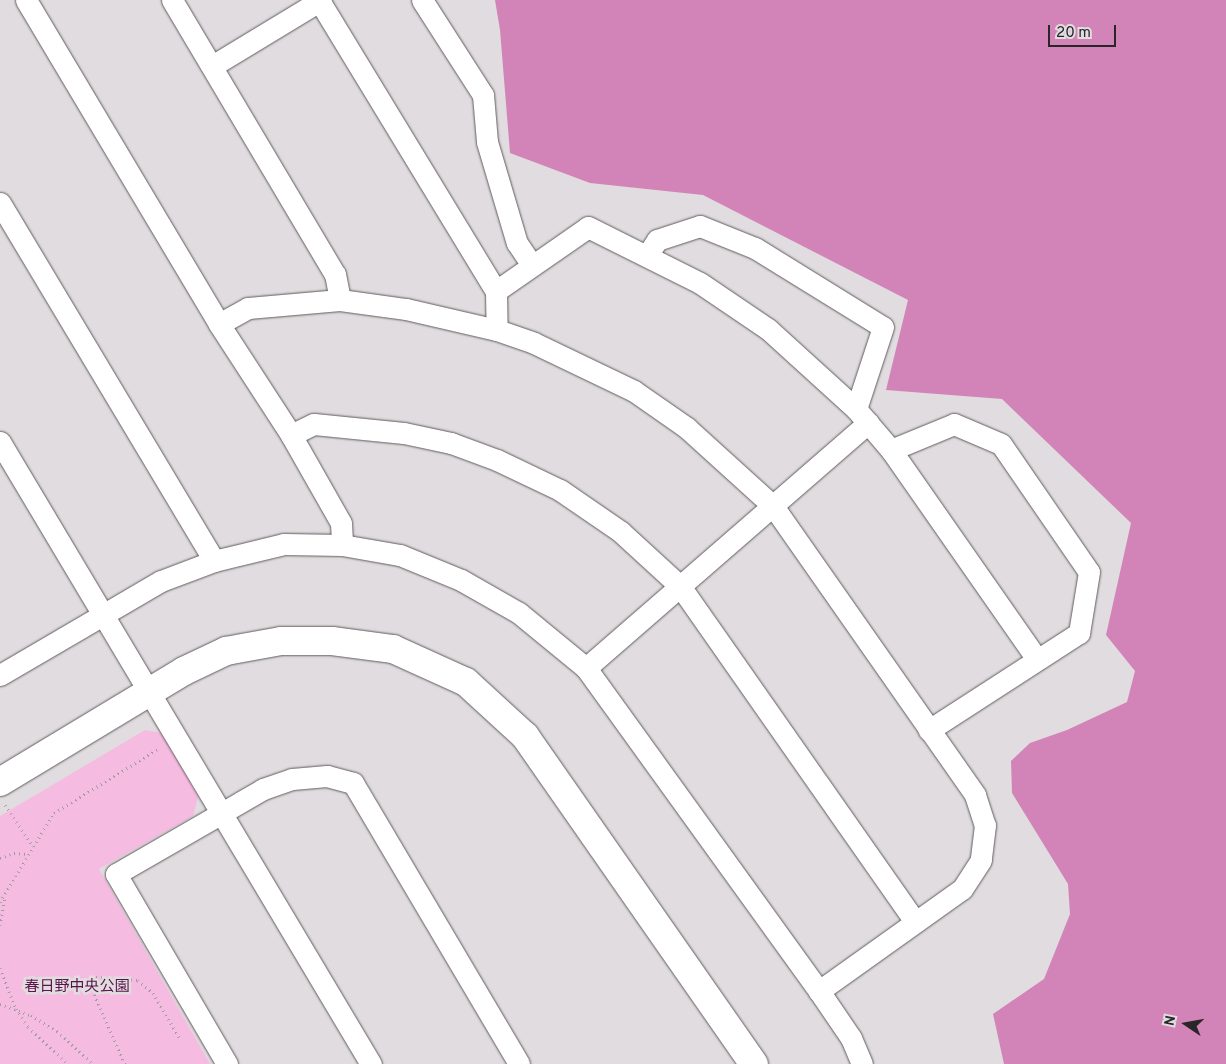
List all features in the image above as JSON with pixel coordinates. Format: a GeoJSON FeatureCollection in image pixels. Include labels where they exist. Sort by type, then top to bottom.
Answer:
{"type":"FeatureCollection","features":[{"type":"Feature","properties":{"kind":"street"},"geometry":{"type":"LineString","coordinates":[[26,0],[219,324],[290,435],[341,523],[342,544]]}},
{"type":"Feature","properties":{"kind":"street"},"geometry":{"type":"LineString","coordinates":[[172,0],[335,274],[340,300]]}},
{"type":"Feature","properties":{"kind":"street"},"geometry":{"type":"LineString","coordinates":[[422,0],[483,95],[487,142],[517,243],[532,265]]}},
{"type":"Feature","properties":{"kind":"street"},"geometry":{"type":"LineString","coordinates":[[212,66],[320,1],[496,291],[497,330]]}},
{"type":"Feature","properties":{"kind":"street"},"geometry":{"type":"LineString","coordinates":[[0,203],[214,561]]}},
{"type":"Feature","properties":{"kind":"street"},"geometry":{"type":"LineString","coordinates":[[586,668],[773,506],[862,416],[883,327],[755,248],[700,226],[657,240],[648,254]]}},
{"type":"Feature","properties":{"kind":"street"},"geometry":{"type":"LineString","coordinates":[[496,291],[588,227],[648,254],[700,282],[768,329],[862,416],[890,450],[1036,658]]}},
{"type":"Feature","properties":{"kind":"street"},"geometry":{"type":"LineString","coordinates":[[219,324],[248,308],[340,300],[406,309],[497,330],[534,343],[634,391],[687,428],[773,506],[975,795],[985,826],[981,860],[962,889],[819,991]]}},
{"type":"Feature","properties":{"kind":"street"},"geometry":{"type":"LineString","coordinates":[[290,435],[314,424],[404,432],[451,444],[496,460],[560,490],[621,532],[680,586],[915,922]]}},
{"type":"Feature","properties":{"kind":"street"},"geometry":{"type":"LineString","coordinates":[[890,450],[954,424],[1000,444],[1090,572],[1079,632],[1036,658],[929,730]]}},
{"type":"Feature","properties":{"kind":"street"},"geometry":{"type":"LineString","coordinates":[[0,442],[371,1064]]}},
{"type":"Feature","properties":{"kind":"street"},"geometry":{"type":"LineString","coordinates":[[0,674],[161,580],[214,561],[284,544],[342,544],[400,555],[461,580],[519,613],[586,668],[819,991],[851,1038],[862,1064]]}},
{"type":"Feature","properties":{"kind":"street"},"geometry":{"type":"LineString","coordinates":[[2,794],[149,693],[226,652],[281,641],[332,641],[393,649],[466,682],[525,736],[754,1064]]}},
{"type":"Feature","properties":{"kind":"street"},"geometry":{"type":"LineString","coordinates":[[227,1064],[116,874],[263,789],[292,779],[327,776],[353,783],[519,1064]]}},
{"type":"Feature","properties":{"kind":"path"},"geometry":{"type":"LineString","coordinates":[[0,902],[5,897],[33,846],[54,813],[167,743]]}},
{"type":"Feature","properties":{"kind":"path"},"geometry":{"type":"LineString","coordinates":[[2,794],[33,846]]}},
{"type":"Feature","properties":{"kind":"path"},"geometry":{"type":"LineString","coordinates":[[0,858],[14,853],[29,854]]}},
{"type":"Feature","properties":{"kind":"path"},"geometry":{"type":"LineString","coordinates":[[0,925],[5,897]]}},
{"type":"Feature","properties":{"kind":"path"},"geometry":{"type":"LineString","coordinates":[[0,968],[16,1009],[28,1027],[68,1064]]}},
{"type":"Feature","properties":{"kind":"path"},"geometry":{"type":"LineString","coordinates":[[125,1064],[88,981],[96,977],[138,980],[152,993],[179,1038]]}},
{"type":"Feature","properties":{"kind":"path"},"geometry":{"type":"LineString","coordinates":[[0,1004],[16,1009],[57,1031],[93,1064]]}},
{"type":"Feature","properties":{"kind":"green space","name":"春日野中央公園"},"geometry":{"type":"Polygon","coordinates":[[[145,730],[161,733],[180,764],[198,797],[193,816],[99,869],[210,1064],[0,1064],[0,816],[145,730]]]}},
{"type":"Feature","properties":{"kind":"shaded area"},"geometry":{"type":"Polygon","coordinates":[[[495,0],[1226,0],[1226,1064],[1004,1064],[993,1014],[1044,979],[1070,914],[1068,884],[1012,793],[1011,761],[1030,743],[1067,730],[1127,702],[1135,671],[1106,635],[1131,523],[1002,399],[886,390],[908,300],[703,195],[590,183],[510,153],[500,30],[495,0]]]}}]}
